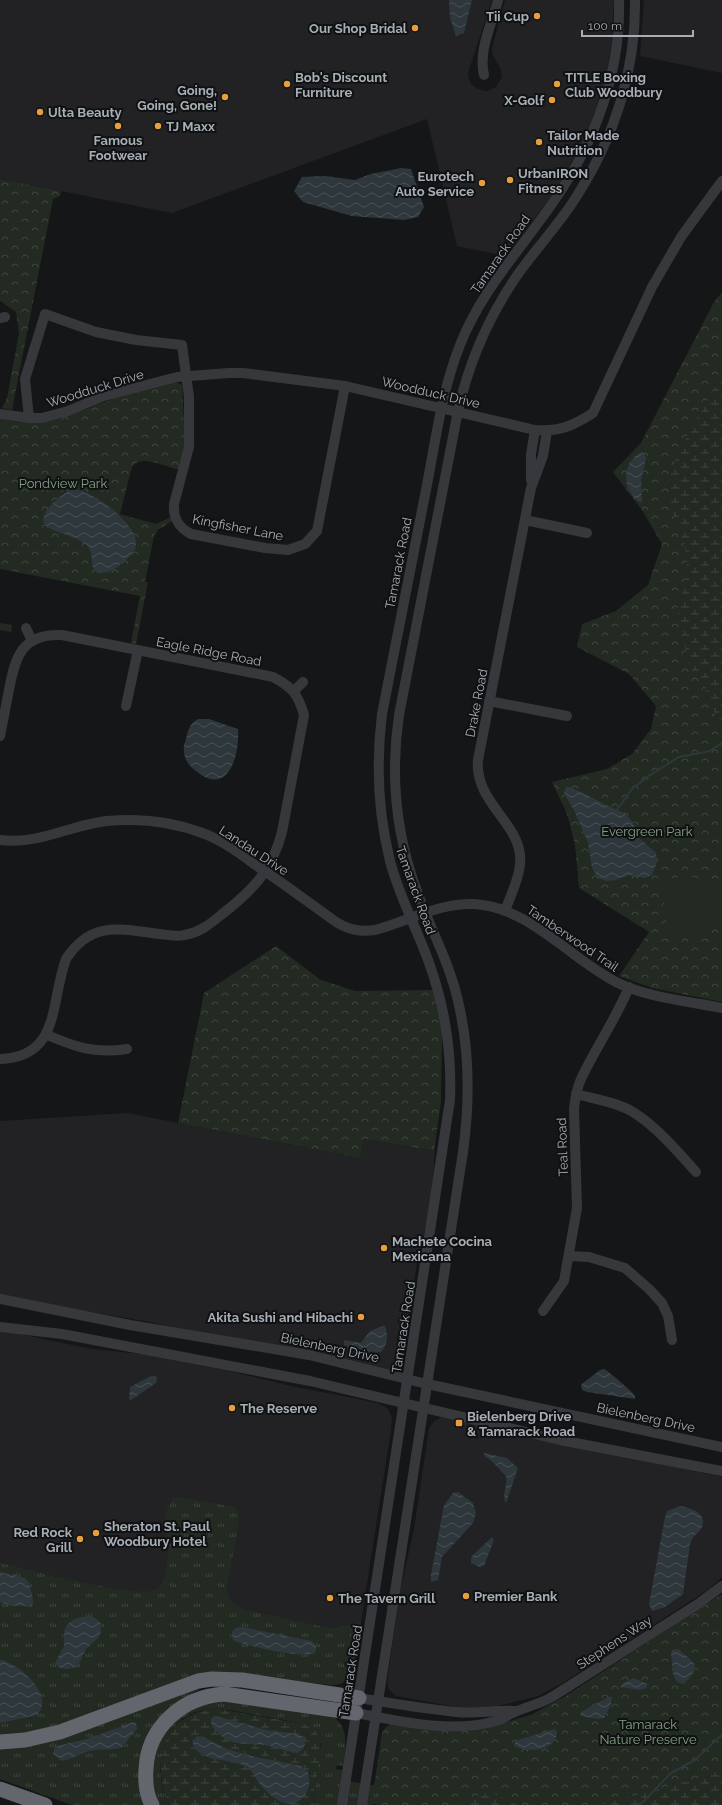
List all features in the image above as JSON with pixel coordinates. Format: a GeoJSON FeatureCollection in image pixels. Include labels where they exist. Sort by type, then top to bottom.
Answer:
{"type":"FeatureCollection","features":[{"type":"Feature","properties":{"kind":"highway"},"geometry":{"type":"LineString","coordinates":[[0,1742],[44,1736],[60,1732],[198,1681],[212,1679],[242,1680],[358,1698]]}},
{"type":"Feature","properties":{"kind":"highway"},"geometry":{"type":"LineString","coordinates":[[152,1805],[146,1783],[146,1763],[151,1745],[160,1727],[167,1720],[192,1702],[204,1696],[224,1694],[356,1714]]}},
{"type":"Feature","properties":{"kind":"highway"},"geometry":{"type":"LineString","coordinates":[[0,1789],[45,1805]]}},
{"type":"Feature","properties":{"kind":"street"},"geometry":{"type":"LineString","coordinates":[[484,75],[482,68],[483,50],[498,0]]}},
{"type":"Feature","properties":{"kind":"street","name":"Tamarack Road"},"geometry":{"type":"LineString","coordinates":[[342,1805],[403,1403],[447,1129],[451,1082],[447,1033],[442,1002],[429,962],[394,875],[384,831],[379,784],[379,745],[382,714],[442,408],[456,356],[483,298],[504,267],[563,188],[580,160],[592,134],[603,107],[613,69],[618,31],[619,0]]}},
{"type":"Feature","properties":{"kind":"street","name":"Tamarack Road"},"geometry":{"type":"LineString","coordinates":[[362,1805],[466,1133],[469,1086],[465,1035],[458,1000],[442,951],[425,912],[406,856],[398,821],[395,783],[395,746],[401,700],[458,412],[472,361],[494,312],[517,276],[573,202],[603,150],[616,118],[625,87],[633,37],[635,0]]}},
{"type":"Feature","properties":{"kind":"street","name":"Woodduck Drive"},"geometry":{"type":"LineString","coordinates":[[0,414],[29,418],[42,418],[68,412],[104,396],[186,376],[243,373],[344,386],[535,430],[556,430],[576,424],[593,413],[652,287],[681,237],[722,181]]}},
{"type":"Feature","properties":{"kind":"street","name":"Kingfisher Lane"},"geometry":{"type":"LineString","coordinates":[[29,418],[25,379],[46,314],[96,332],[136,340],[182,345],[189,397],[189,447],[174,504],[177,522],[183,529],[191,534],[278,550],[288,550],[305,544],[317,531],[344,386]]}},
{"type":"Feature","properties":{"kind":"street","name":"Drake Road"},"geometry":{"type":"LineString","coordinates":[[531,488],[531,454],[535,430]]}},
{"type":"Feature","properties":{"kind":"street","name":"Drake Road"},"geometry":{"type":"LineString","coordinates":[[505,911],[519,874],[521,856],[516,839],[485,793],[479,777],[478,760],[531,488],[542,456],[547,431]]}},
{"type":"Feature","properties":{"kind":"street"},"geometry":{"type":"LineString","coordinates":[[525,520],[587,533]]}},
{"type":"Feature","properties":{"kind":"street"},"geometry":{"type":"LineString","coordinates":[[0,736],[13,670],[17,658],[32,640],[26,628]]}},
{"type":"Feature","properties":{"kind":"street","name":"Eagle Ridge Road"},"geometry":{"type":"LineString","coordinates":[[32,640],[41,636],[62,635],[273,676],[294,690]]}},
{"type":"Feature","properties":{"kind":"street"},"geometry":{"type":"LineString","coordinates":[[126,706],[138,650]]}},
{"type":"Feature","properties":{"kind":"street"},"geometry":{"type":"LineString","coordinates":[[0,1059],[24,1056],[34,1050],[46,1035],[66,959],[72,949],[83,939],[98,931],[107,929],[183,936],[195,933],[207,926],[240,900],[266,871],[278,849],[303,725],[304,715],[294,690],[304,682]]}},
{"type":"Feature","properties":{"kind":"street"},"geometry":{"type":"LineString","coordinates":[[489,701],[567,716]]}},
{"type":"Feature","properties":{"kind":"street","name":"Landau Drive"},"geometry":{"type":"LineString","coordinates":[[0,840],[23,841],[43,838],[80,826],[106,821],[148,820],[186,827],[206,834],[229,846],[336,922],[349,929],[365,931],[375,930],[411,918]]}},
{"type":"Feature","properties":{"kind":"street","name":"Tamberwood Trail"},"geometry":{"type":"LineString","coordinates":[[411,918],[425,912],[457,905],[474,904],[505,911],[531,924],[591,968],[629,987],[652,994],[722,1008]]}},
{"type":"Feature","properties":{"kind":"street","name":"Teal Road"},"geometry":{"type":"LineString","coordinates":[[543,1311],[564,1281],[577,1208],[574,1109],[576,1094],[580,1080],[614,1020],[629,987]]}},
{"type":"Feature","properties":{"kind":"street"},"geometry":{"type":"LineString","coordinates":[[46,1035],[76,1048],[90,1051],[111,1052],[127,1049]]}},
{"type":"Feature","properties":{"kind":"street"},"geometry":{"type":"LineString","coordinates":[[576,1094],[613,1104],[632,1112],[648,1123],[696,1172]]}},
{"type":"Feature","properties":{"kind":"street"},"geometry":{"type":"LineString","coordinates":[[569,1256],[589,1257],[625,1268],[649,1289],[662,1303],[668,1316],[672,1340]]}},
{"type":"Feature","properties":{"kind":"street","name":"Bielenberg Drive"},"geometry":{"type":"LineString","coordinates":[[0,1299],[130,1324],[309,1355],[427,1384],[669,1435],[722,1448]]}},
{"type":"Feature","properties":{"kind":"street"},"geometry":{"type":"LineString","coordinates":[[0,1327],[62,1334],[310,1381],[606,1449],[722,1471]]}},
{"type":"Feature","properties":{"kind":"street","name":"Stephens Way"},"geometry":{"type":"LineString","coordinates":[[356,1714],[458,1727],[498,1721],[516,1711],[533,1706],[552,1697],[698,1604],[722,1586]]}},
{"type":"Feature","properties":{"kind":"street","name":"Stephens Way"},"geometry":{"type":"LineString","coordinates":[[358,1698],[456,1712],[499,1710],[516,1711]]}},
{"type":"Feature","properties":{"kind":"shaded area"},"geometry":{"type":"Polygon","coordinates":[[[0,0],[492,0],[468,73],[469,80],[472,85],[478,89],[486,91],[496,87],[502,77],[501,69],[493,56],[492,49],[505,0],[614,0],[612,39],[607,72],[597,106],[585,137],[556,190],[506,256],[457,246],[427,119],[172,213],[0,179],[0,0]]]}},
{"type":"Feature","properties":{"kind":"shaded area"},"geometry":{"type":"Polygon","coordinates":[[[644,0],[722,0],[722,73],[640,56],[644,0]]]}},
{"type":"Feature","properties":{"kind":"shaded area"},"geometry":{"type":"Polygon","coordinates":[[[127,1113],[360,1158],[364,1139],[433,1151],[435,1146],[433,1182],[427,1222],[418,1256],[402,1358],[397,1367],[392,1371],[238,1342],[145,1321],[0,1297],[0,1121],[127,1113]]]}},
{"type":"Feature","properties":{"kind":"shaded area"},"geometry":{"type":"Polygon","coordinates":[[[0,1330],[92,1349],[142,1354],[229,1371],[291,1386],[378,1403],[387,1408],[392,1417],[391,1430],[354,1667],[352,1675],[347,1681],[333,1685],[231,1674],[0,1736],[0,1330]]]}},
{"type":"Feature","properties":{"kind":"shaded area"},"geometry":{"type":"Polygon","coordinates":[[[443,1416],[722,1477],[722,1577],[709,1589],[604,1657],[561,1684],[538,1696],[494,1707],[462,1708],[396,1696],[389,1690],[387,1682],[400,1591],[414,1529],[429,1429],[434,1421],[443,1416]]]}},
{"type":"Feature","properties":{"kind":"green space"},"geometry":{"type":"Polygon","coordinates":[[[0,179],[61,191],[60,196],[53,199],[12,410],[2,408],[7,398],[19,333],[16,312],[0,301],[0,179]]]}},
{"type":"Feature","properties":{"kind":"green space","name":"Evergreen Park"},"geometry":{"type":"Polygon","coordinates":[[[722,292],[722,1002],[652,988],[619,976],[649,932],[579,888],[575,845],[567,814],[552,782],[607,769],[632,754],[651,729],[656,706],[629,674],[577,647],[582,624],[616,611],[648,585],[662,544],[642,510],[613,472],[641,443],[714,302],[722,292]]]}},
{"type":"Feature","properties":{"kind":"green space"},"geometry":{"type":"Polygon","coordinates":[[[722,375],[722,735],[709,695],[689,665],[677,609],[688,575],[685,546],[673,513],[668,483],[678,452],[722,375]]]}},
{"type":"Feature","properties":{"kind":"green space","name":"Pondview Park"},"geometry":{"type":"Polygon","coordinates":[[[176,382],[182,385],[185,444],[179,469],[148,461],[136,463],[132,467],[120,514],[156,524],[171,517],[172,521],[158,530],[154,536],[145,582],[148,582],[136,644],[131,643],[140,596],[0,569],[0,419],[30,422],[55,419],[79,412],[124,395],[176,382]]]}},
{"type":"Feature","properties":{"kind":"green space"},"geometry":{"type":"Polygon","coordinates":[[[0,623],[12,625],[11,632],[0,630],[0,623]]]}},
{"type":"Feature","properties":{"kind":"green space"},"geometry":{"type":"Polygon","coordinates":[[[687,876],[699,879],[718,891],[721,905],[722,926],[674,940],[668,936],[661,880],[687,876]]]}},
{"type":"Feature","properties":{"kind":"green space"},"geometry":{"type":"Polygon","coordinates":[[[276,946],[321,980],[355,991],[433,990],[442,1030],[441,1102],[434,1151],[364,1139],[360,1158],[178,1123],[204,993],[276,946]]]}},
{"type":"Feature","properties":{"kind":"green space"},"geometry":{"type":"Polygon","coordinates":[[[179,1497],[235,1507],[239,1512],[239,1521],[227,1588],[230,1599],[237,1606],[244,1609],[331,1628],[347,1626],[361,1621],[356,1660],[353,1670],[348,1677],[342,1683],[333,1685],[231,1674],[55,1726],[27,1733],[0,1736],[0,1563],[56,1577],[130,1591],[147,1592],[157,1589],[166,1573],[168,1548],[166,1513],[173,1499],[179,1497]]]}},
{"type":"Feature","properties":{"kind":"green space"},"geometry":{"type":"Polygon","coordinates":[[[722,1594],[722,1608],[382,1803],[370,1805],[314,1805],[321,1744],[309,1726],[291,1721],[218,1709],[193,1713],[182,1720],[172,1730],[165,1745],[160,1768],[163,1791],[169,1805],[159,1805],[152,1780],[153,1758],[167,1725],[211,1699],[335,1718],[340,1723],[345,1734],[343,1766],[337,1765],[336,1769],[342,1770],[341,1780],[378,1786],[390,1729],[389,1725],[393,1723],[493,1726],[531,1715],[566,1696],[722,1594]]]}},
{"type":"Feature","properties":{"kind":"green space","name":"Tamarack Nature Preserve"},"geometry":{"type":"Polygon","coordinates":[[[722,1594],[722,1805],[376,1805],[379,1787],[374,1786],[382,1733],[386,1727],[393,1723],[493,1726],[531,1715],[566,1696],[722,1594]]]}},
{"type":"Feature","properties":{"kind":"green space"},"geometry":{"type":"Polygon","coordinates":[[[201,1685],[202,1688],[173,1705],[157,1721],[149,1805],[72,1805],[0,1779],[0,1746],[201,1685]]]}},
{"type":"Feature","properties":{"kind":"green space"},"geometry":{"type":"Polygon","coordinates":[[[219,1709],[304,1724],[314,1730],[319,1738],[321,1748],[315,1783],[314,1805],[169,1805],[163,1788],[161,1771],[162,1755],[166,1740],[174,1728],[186,1718],[201,1711],[219,1709]]]}},
{"type":"Feature","properties":{"kind":"green space"},"geometry":{"type":"Polygon","coordinates":[[[722,1770],[722,1805],[599,1805],[699,1778],[722,1770]]]}},
{"type":"Feature","properties":{"kind":"green space"},"geometry":{"type":"Polygon","coordinates":[[[493,1793],[518,1805],[460,1805],[481,1794],[493,1793]]]}},
{"type":"Feature","properties":{"kind":"water"},"geometry":{"type":"Polygon","coordinates":[[[449,0],[472,0],[464,33],[456,36],[450,18],[449,0]]]}},
{"type":"Feature","properties":{"kind":"water"},"geometry":{"type":"Polygon","coordinates":[[[401,168],[411,169],[424,207],[418,217],[404,220],[352,216],[303,202],[294,191],[302,177],[325,176],[355,180],[371,174],[401,168]]]}},
{"type":"Feature","properties":{"kind":"water"},"geometry":{"type":"Polygon","coordinates":[[[641,452],[645,454],[646,458],[641,480],[641,503],[630,492],[626,478],[629,463],[641,452]]]}},
{"type":"Feature","properties":{"kind":"water"},"geometry":{"type":"Polygon","coordinates":[[[71,489],[90,494],[101,501],[112,509],[130,527],[135,537],[136,548],[113,570],[103,573],[96,572],[92,565],[90,550],[85,544],[75,538],[51,529],[43,522],[49,507],[71,489]]]}},
{"type":"Feature","properties":{"kind":"water"},"geometry":{"type":"Polygon","coordinates":[[[198,719],[209,719],[238,729],[237,750],[234,761],[230,770],[224,776],[216,779],[207,778],[189,765],[186,760],[184,746],[191,725],[198,719]]]}},
{"type":"Feature","properties":{"kind":"water"},"geometry":{"type":"Polygon","coordinates":[[[566,787],[570,787],[625,814],[632,821],[640,839],[656,853],[657,862],[652,875],[645,878],[630,875],[607,881],[598,878],[592,868],[588,843],[574,810],[565,795],[564,792],[566,787]]]}},
{"type":"Feature","properties":{"kind":"water"},"geometry":{"type":"Polygon","coordinates":[[[385,1326],[386,1329],[387,1340],[385,1347],[381,1352],[365,1353],[344,1345],[344,1340],[361,1343],[370,1331],[385,1326]]]}},
{"type":"Feature","properties":{"kind":"water"},"geometry":{"type":"Polygon","coordinates":[[[604,1369],[630,1390],[635,1396],[635,1399],[582,1390],[581,1385],[583,1383],[600,1370],[604,1369]]]}},
{"type":"Feature","properties":{"kind":"water"},"geometry":{"type":"Polygon","coordinates":[[[151,1376],[157,1377],[156,1383],[131,1400],[129,1399],[130,1387],[151,1376]]]}},
{"type":"Feature","properties":{"kind":"water"},"geometry":{"type":"Polygon","coordinates":[[[484,1453],[507,1458],[518,1468],[506,1503],[504,1494],[506,1476],[493,1462],[484,1456],[484,1453]]]}},
{"type":"Feature","properties":{"kind":"water"},"geometry":{"type":"Polygon","coordinates":[[[458,1492],[473,1503],[476,1513],[473,1523],[442,1557],[438,1580],[432,1582],[431,1575],[444,1505],[453,1493],[458,1492]]]}},
{"type":"Feature","properties":{"kind":"water"},"geometry":{"type":"Polygon","coordinates":[[[680,1506],[689,1508],[698,1513],[703,1519],[703,1524],[690,1544],[683,1594],[665,1607],[652,1611],[649,1604],[665,1517],[667,1511],[680,1506]]]}},
{"type":"Feature","properties":{"kind":"water"},"geometry":{"type":"Polygon","coordinates":[[[492,1537],[494,1540],[484,1566],[479,1567],[471,1563],[471,1558],[473,1555],[492,1537]]]}},
{"type":"Feature","properties":{"kind":"water"},"geometry":{"type":"Polygon","coordinates":[[[0,1572],[20,1576],[27,1580],[32,1596],[32,1606],[11,1606],[0,1602],[0,1572]]]}},
{"type":"Feature","properties":{"kind":"water"},"geometry":{"type":"Polygon","coordinates":[[[86,1616],[95,1618],[100,1622],[101,1631],[99,1637],[86,1649],[78,1666],[63,1669],[57,1666],[55,1663],[64,1646],[64,1631],[67,1625],[74,1619],[86,1616]]]}},
{"type":"Feature","properties":{"kind":"water"},"geometry":{"type":"Polygon","coordinates":[[[242,1627],[312,1641],[316,1646],[316,1651],[314,1654],[283,1653],[233,1641],[232,1632],[235,1628],[242,1627]]]}},
{"type":"Feature","properties":{"kind":"water"},"geometry":{"type":"Polygon","coordinates":[[[678,1649],[695,1665],[694,1672],[684,1684],[677,1682],[673,1674],[671,1653],[678,1649]]]}},
{"type":"Feature","properties":{"kind":"water"},"geometry":{"type":"Polygon","coordinates":[[[0,1660],[8,1662],[16,1667],[25,1673],[32,1681],[42,1699],[42,1707],[37,1715],[0,1723],[0,1660]]]}},
{"type":"Feature","properties":{"kind":"water"},"geometry":{"type":"Polygon","coordinates":[[[634,1678],[647,1684],[647,1688],[639,1690],[620,1687],[623,1683],[634,1678]]]}},
{"type":"Feature","properties":{"kind":"water"},"geometry":{"type":"Polygon","coordinates":[[[610,1696],[612,1698],[611,1704],[604,1718],[599,1719],[580,1716],[581,1712],[610,1696]]]}},
{"type":"Feature","properties":{"kind":"water"},"geometry":{"type":"Polygon","coordinates":[[[216,1716],[267,1730],[297,1734],[304,1737],[304,1746],[298,1753],[265,1745],[245,1744],[227,1740],[213,1728],[211,1718],[216,1716]]]}},
{"type":"Feature","properties":{"kind":"water"},"geometry":{"type":"Polygon","coordinates":[[[133,1722],[136,1723],[137,1729],[121,1748],[89,1751],[62,1761],[53,1754],[54,1748],[57,1746],[87,1739],[133,1722]]]}},
{"type":"Feature","properties":{"kind":"water"},"geometry":{"type":"Polygon","coordinates":[[[554,1729],[557,1731],[556,1738],[547,1747],[527,1750],[514,1746],[515,1741],[554,1729]]]}},
{"type":"Feature","properties":{"kind":"water"},"geometry":{"type":"Polygon","coordinates":[[[197,1736],[229,1749],[259,1758],[301,1766],[308,1772],[309,1777],[306,1794],[298,1801],[286,1804],[265,1790],[247,1767],[240,1764],[207,1757],[200,1753],[195,1748],[192,1741],[197,1736]]]}},
{"type":"Feature","properties":{"kind":"waterway"},"geometry":{"type":"LineString","coordinates":[[617,810],[632,789],[650,775],[679,757],[710,751],[722,743]]}},
{"type":"Feature","properties":{"kind":"waterway"},"geometry":{"type":"LineString","coordinates":[[638,1805],[643,1802],[671,1773],[695,1760],[722,1735]]}},
{"type":"Feature","properties":{"kind":"place","name":"Tii Cup"},"geometry":{"type":"Point","coordinates":[537,16]}},
{"type":"Feature","properties":{"kind":"place","name":"Our Shop Bridal"},"geometry":{"type":"Point","coordinates":[415,28]}},
{"type":"Feature","properties":{"kind":"place","name":"Bob's Discount Furniture"},"geometry":{"type":"Point","coordinates":[287,84]}},
{"type":"Feature","properties":{"kind":"place","name":"TITLE Boxing Club Woodbury"},"geometry":{"type":"Point","coordinates":[557,84]}},
{"type":"Feature","properties":{"kind":"place","name":"Going, Going, Gone!"},"geometry":{"type":"Point","coordinates":[225,97]}},
{"type":"Feature","properties":{"kind":"place","name":"X-Golf"},"geometry":{"type":"Point","coordinates":[552,100]}},
{"type":"Feature","properties":{"kind":"place","name":"Ulta Beauty"},"geometry":{"type":"Point","coordinates":[40,112]}},
{"type":"Feature","properties":{"kind":"place","name":"Famous Footwear"},"geometry":{"type":"Point","coordinates":[118,126]}},
{"type":"Feature","properties":{"kind":"place","name":"TJ Maxx"},"geometry":{"type":"Point","coordinates":[158,126]}},
{"type":"Feature","properties":{"kind":"place","name":"Tailor Made Nutrition"},"geometry":{"type":"Point","coordinates":[539,142]}},
{"type":"Feature","properties":{"kind":"place","name":"UrbanIRON Fitness"},"geometry":{"type":"Point","coordinates":[510,180]}},
{"type":"Feature","properties":{"kind":"place","name":"Eurotech Auto Service"},"geometry":{"type":"Point","coordinates":[482,183]}},
{"type":"Feature","properties":{"kind":"place","name":"Machete Cocina Mexicana"},"geometry":{"type":"Point","coordinates":[384,1248]}},
{"type":"Feature","properties":{"kind":"place","name":"Akita Sushi and Hibachi"},"geometry":{"type":"Point","coordinates":[361,1317]}},
{"type":"Feature","properties":{"kind":"place","name":"The Reserve"},"geometry":{"type":"Point","coordinates":[232,1408]}},
{"type":"Feature","properties":{"kind":"place","name":"Bielenberg Drive & Tamarack Road"},"geometry":{"type":"Point","coordinates":[459,1423]}},
{"type":"Feature","properties":{"kind":"place","name":"Sheraton St. Paul Woodbury Hotel"},"geometry":{"type":"Point","coordinates":[96,1533]}},
{"type":"Feature","properties":{"kind":"place","name":"Red Rock Grill"},"geometry":{"type":"Point","coordinates":[80,1539]}},
{"type":"Feature","properties":{"kind":"place","name":"Premier Bank"},"geometry":{"type":"Point","coordinates":[466,1596]}},
{"type":"Feature","properties":{"kind":"place","name":"The Tavern Grill"},"geometry":{"type":"Point","coordinates":[330,1598]}}]}
